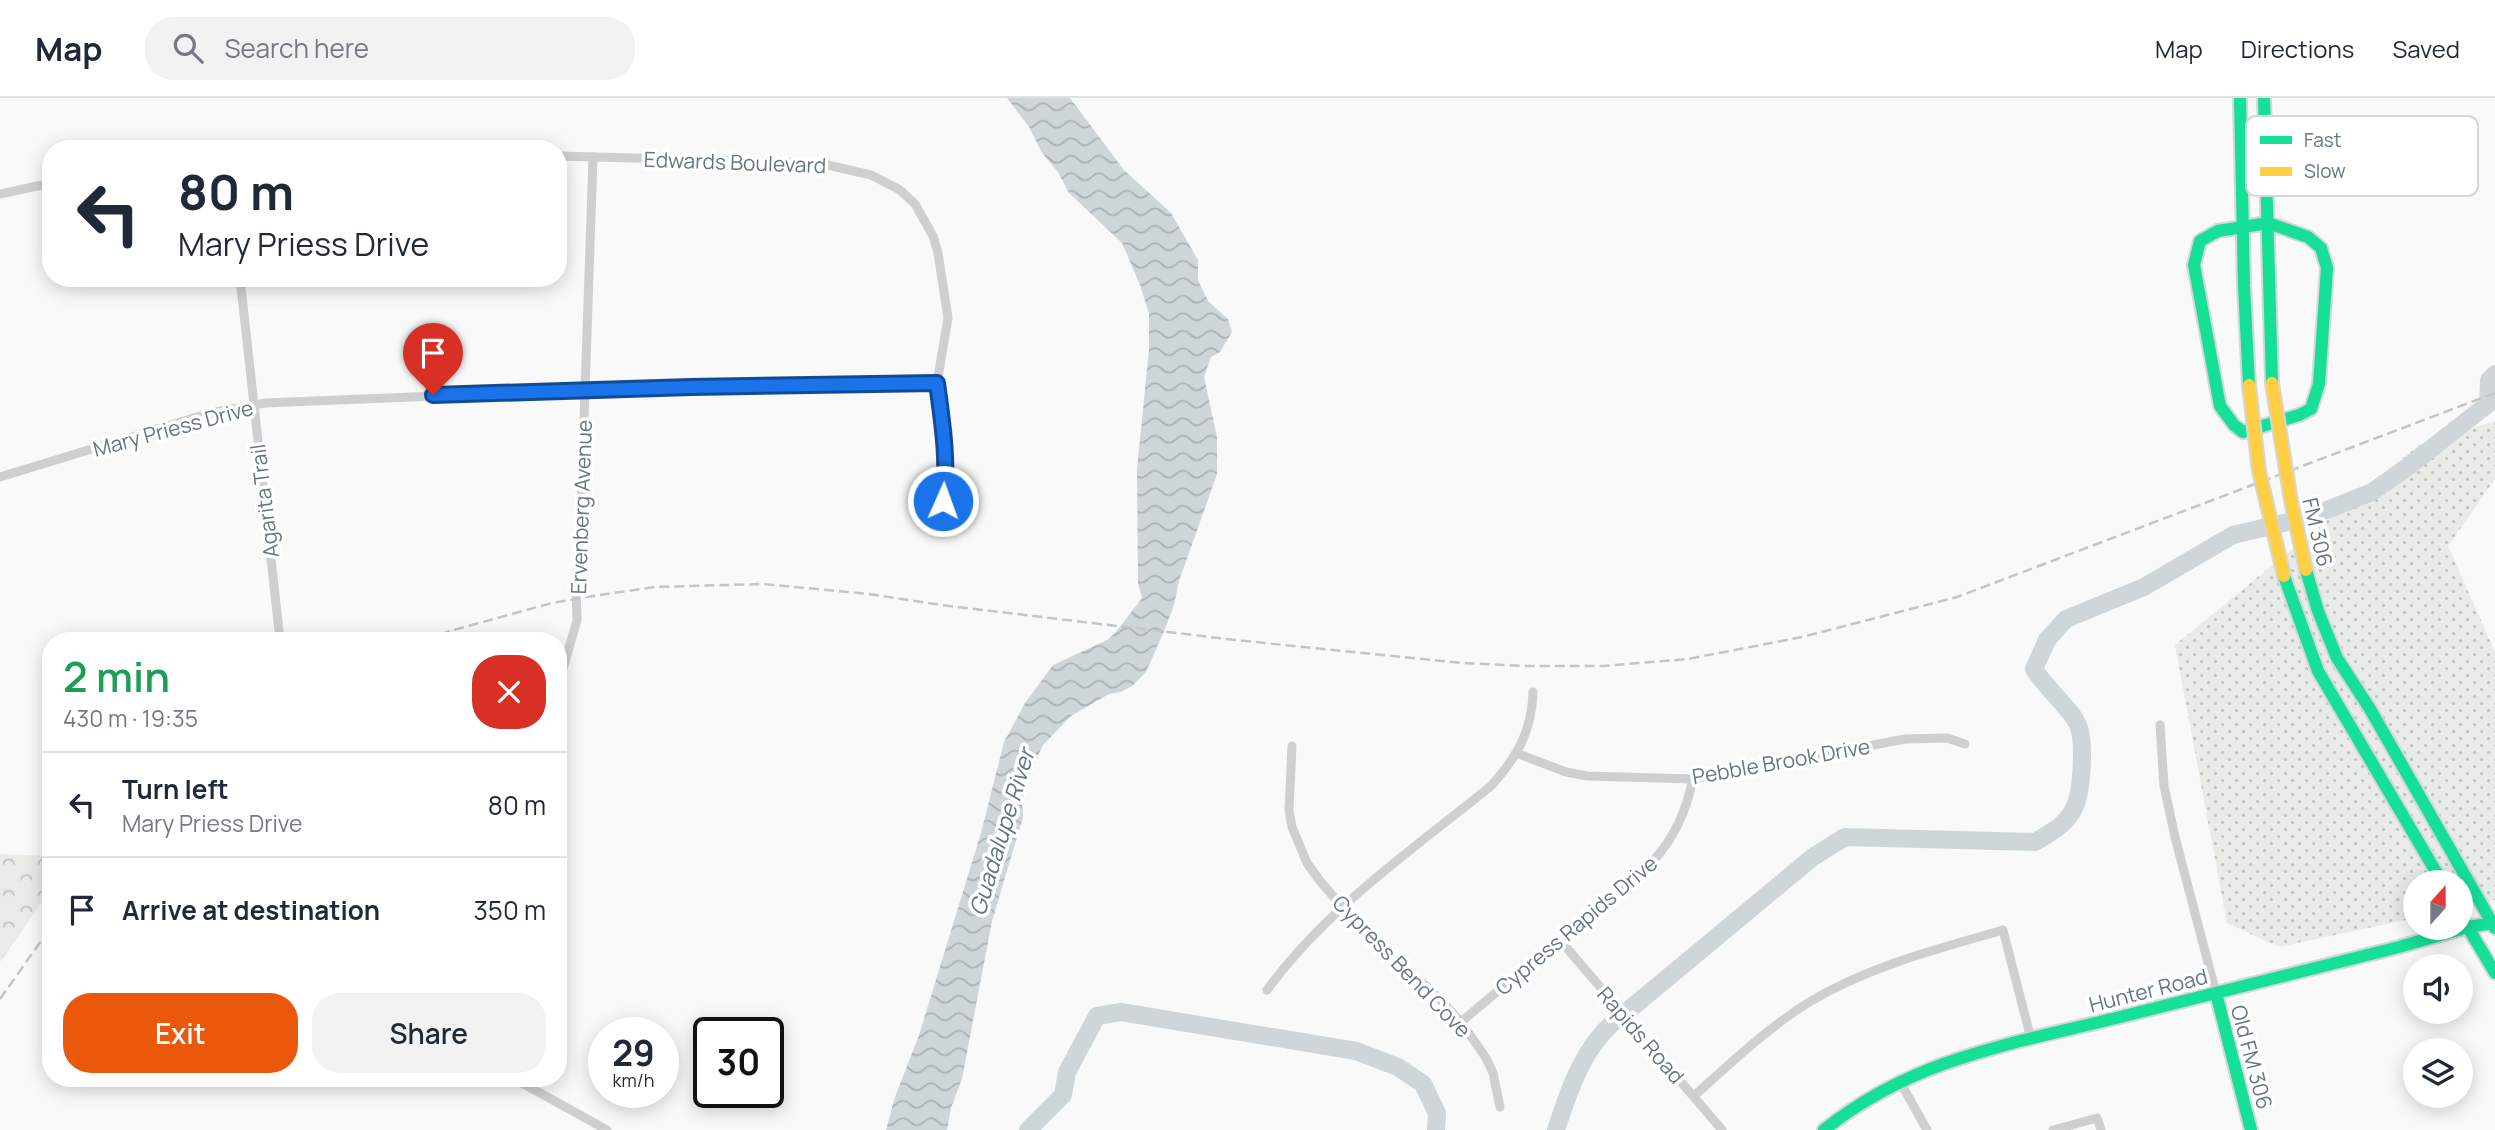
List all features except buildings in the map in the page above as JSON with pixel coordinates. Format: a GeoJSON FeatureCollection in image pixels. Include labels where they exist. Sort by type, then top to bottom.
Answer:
{"type":"FeatureCollection","features":[{"type":"Feature","properties":{"kind":"main road","name":"FM 306"},"geometry":{"type":"LineString","coordinates":[[2240,98],[2249,385],[2259,471],[2284,576],[2318,671],[2435,870]]}},
{"type":"Feature","properties":{"kind":"main road","name":"FM 306"},"geometry":{"type":"LineString","coordinates":[[2264,98],[2265,116]]}},
{"type":"Feature","properties":{"kind":"main road","name":"FM 306"},"geometry":{"type":"LineString","coordinates":[[2267,196],[2267,284],[2272,383],[2291,501],[2318,611],[2337,658],[2370,709],[2494,925]]}},
{"type":"Feature","properties":{"kind":"main road"},"geometry":{"type":"LineString","coordinates":[[2268,223],[2308,237],[2321,248],[2327,268],[2319,383],[2311,409],[2243,432],[2234,425],[2220,406],[2194,265],[2200,240],[2218,231],[2268,223]]}},
{"type":"Feature","properties":{"kind":"main road","name":"Hunter Road"},"geometry":{"type":"LineString","coordinates":[[2473,927],[2494,925]]}},
{"type":"Feature","properties":{"kind":"main road"},"geometry":{"type":"LineString","coordinates":[[2473,936],[2495,973]]}},
{"type":"Feature","properties":{"kind":"main road","name":"Hunter Road"},"geometry":{"type":"LineString","coordinates":[[1824,1130],[1852,1108],[1899,1080],[1961,1057],[2418,940]]}},
{"type":"Feature","properties":{"kind":"main road","name":"Old FM 306"},"geometry":{"type":"LineString","coordinates":[[2216,993],[2251,1130]]}},
{"type":"Feature","properties":{"kind":"street","name":"Edwards Boulevard"},"geometry":{"type":"LineString","coordinates":[[567,156],[819,163],[871,175],[900,190],[922,214],[938,253],[948,318],[937,383],[943,426],[946,485],[937,518]]}},
{"type":"Feature","properties":{"kind":"street","name":"Ervenberg Avenue"},"geometry":{"type":"LineString","coordinates":[[567,655],[577,620],[576,583],[580,538],[593,157]]}},
{"type":"Feature","properties":{"kind":"street"},"geometry":{"type":"LineString","coordinates":[[0,194],[42,185]]}},
{"type":"Feature","properties":{"kind":"street","name":"Agarita Trail"},"geometry":{"type":"LineString","coordinates":[[241,287],[279,632]]}},
{"type":"Feature","properties":{"kind":"street","name":"Mary Priess Drive"},"geometry":{"type":"LineString","coordinates":[[0,477],[210,413],[291,401],[585,390],[937,383]]}},
{"type":"Feature","properties":{"kind":"street"},"geometry":{"type":"LineString","coordinates":[[1267,990],[1295,953],[1343,906],[1491,786],[1516,753],[1532,715],[1533,692]]}},
{"type":"Feature","properties":{"kind":"street"},"geometry":{"type":"LineString","coordinates":[[2160,725],[2164,786],[2216,993]]}},
{"type":"Feature","properties":{"kind":"street","name":"Pebble Brook Drive"},"geometry":{"type":"LineString","coordinates":[[1516,753],[1566,772],[1587,776],[1693,779],[1905,739],[1947,738],[1965,744]]}},
{"type":"Feature","properties":{"kind":"street","name":"Cypress Bend Cove"},"geometry":{"type":"LineString","coordinates":[[1292,747],[1289,810],[1292,827],[1307,863],[1370,939],[1432,990],[1461,1022],[1490,1066],[1500,1107]]}},
{"type":"Feature","properties":{"kind":"street","name":"Cypress Rapids Drive"},"geometry":{"type":"LineString","coordinates":[[1461,1022],[1653,861],[1664,849],[1681,821],[1693,779]]}},
{"type":"Feature","properties":{"kind":"street"},"geometry":{"type":"LineString","coordinates":[[1694,1096],[1772,1029],[1811,1002],[1846,983],[1902,960],[2003,930],[2031,1039]]}},
{"type":"Feature","properties":{"kind":"street","name":"Rapids Road"},"geometry":{"type":"LineString","coordinates":[[1560,940],[1722,1130]]}},
{"type":"Feature","properties":{"kind":"street"},"geometry":{"type":"LineString","coordinates":[[1899,1080],[1927,1130]]}},
{"type":"Feature","properties":{"kind":"street"},"geometry":{"type":"LineString","coordinates":[[529,1087],[607,1130]]}},
{"type":"Feature","properties":{"kind":"street"},"geometry":{"type":"LineString","coordinates":[[2053,1130],[2097,1118],[2101,1130]]}},
{"type":"Feature","properties":{"kind":"green space"},"geometry":{"type":"Polygon","coordinates":[[[2495,421],[2495,479],[2448,546],[2495,652],[2495,900],[2473,905],[2473,870],[2403,870],[2403,921],[2279,947],[2227,923],[2175,645],[2419,445],[2495,421]]]}},
{"type":"Feature","properties":{"kind":"green space"},"geometry":{"type":"Polygon","coordinates":[[[0,854],[42,856],[42,902],[0,962],[0,854]]]}},
{"type":"Feature","properties":{"kind":"water","name":"Guadalupe River"},"geometry":{"type":"Polygon","coordinates":[[[1007,98],[1070,98],[1124,170],[1171,213],[1198,260],[1198,280],[1208,301],[1228,319],[1232,332],[1220,352],[1211,357],[1204,377],[1217,437],[1217,474],[1179,581],[1174,605],[1146,672],[1132,686],[1109,694],[1071,716],[1043,745],[1026,782],[1022,802],[1023,817],[992,921],[962,1079],[951,1108],[947,1130],[886,1130],[895,1097],[919,1035],[981,833],[1004,742],[1025,703],[1053,665],[1107,640],[1142,598],[1138,583],[1137,469],[1149,350],[1149,314],[1122,243],[1069,193],[1058,172],[1042,153],[1029,127],[1007,98]]]}},
{"type":"Feature","properties":{"kind":"waterway"},"geometry":{"type":"LineString","coordinates":[[1630,1009],[1813,857],[1845,837],[2035,842],[2058,827],[2068,818],[2077,799],[2082,765],[2080,732],[2070,712],[2034,669],[2047,640],[2066,619],[2144,587],[2233,535],[2309,517],[2372,492],[2488,404],[2489,380],[2495,374]]}},
{"type":"Feature","properties":{"kind":"waterway"},"geometry":{"type":"LineString","coordinates":[[1028,1130],[1063,1095],[1067,1072],[1097,1016],[1121,1012],[1356,1051],[1398,1067],[1423,1084],[1437,1113],[1436,1130]]}},
{"type":"Feature","properties":{"kind":"waterway"},"geometry":{"type":"LineString","coordinates":[[1556,1130],[1586,1056],[1605,1030],[1617,1019]]}},
{"type":"Feature","properties":{"kind":"railway"},"geometry":{"type":"LineString","coordinates":[[447,632],[552,603],[587,597],[654,587],[763,584],[869,594],[1235,640],[1462,663],[1604,666],[1688,659],[1802,637],[1957,597],[2495,393]]}},
{"type":"Feature","properties":{"kind":"railway"},"geometry":{"type":"LineString","coordinates":[[0,999],[42,940]]}},
{"type":"Feature","properties":{"kind":"traffic: fast"},"geometry":{"type":"LineString","coordinates":[[2240,98],[2249,385]]}},
{"type":"Feature","properties":{"kind":"traffic: fast"},"geometry":{"type":"LineString","coordinates":[[2264,98],[2265,116]]}},
{"type":"Feature","properties":{"kind":"traffic: fast"},"geometry":{"type":"LineString","coordinates":[[2267,196],[2272,383]]}},
{"type":"Feature","properties":{"kind":"traffic: fast"},"geometry":{"type":"LineString","coordinates":[[2268,223],[2308,237],[2321,248],[2327,268],[2319,384],[2311,409],[2243,432],[2234,425],[2220,406],[2194,265],[2200,241],[2218,231],[2268,223]]}},
{"type":"Feature","properties":{"kind":"traffic: fast"},"geometry":{"type":"LineString","coordinates":[[2306,570],[2318,611],[2337,658],[2370,709],[2495,928]]}},
{"type":"Feature","properties":{"kind":"traffic: fast"},"geometry":{"type":"LineString","coordinates":[[2284,576],[2318,671],[2435,870]]}},
{"type":"Feature","properties":{"kind":"traffic: fast"},"geometry":{"type":"LineString","coordinates":[[1824,1130],[1893,1086],[1965,1057],[2468,927],[2495,923]]}},
{"type":"Feature","properties":{"kind":"traffic: fast"},"geometry":{"type":"LineString","coordinates":[[2473,936],[2495,973]]}},
{"type":"Feature","properties":{"kind":"traffic: fast"},"geometry":{"type":"LineString","coordinates":[[2216,993],[2251,1130]]}},
{"type":"Feature","properties":{"kind":"traffic: slow"},"geometry":{"type":"LineString","coordinates":[[2272,383],[2291,501],[2306,570]]}},
{"type":"Feature","properties":{"kind":"traffic: slow"},"geometry":{"type":"LineString","coordinates":[[2249,385],[2259,471],[2284,576]]}},
{"type":"Feature","properties":{"kind":"route"},"geometry":{"type":"LineString","coordinates":[[433,395],[937,383],[943,426],[946,485],[943,501]]}}]}
